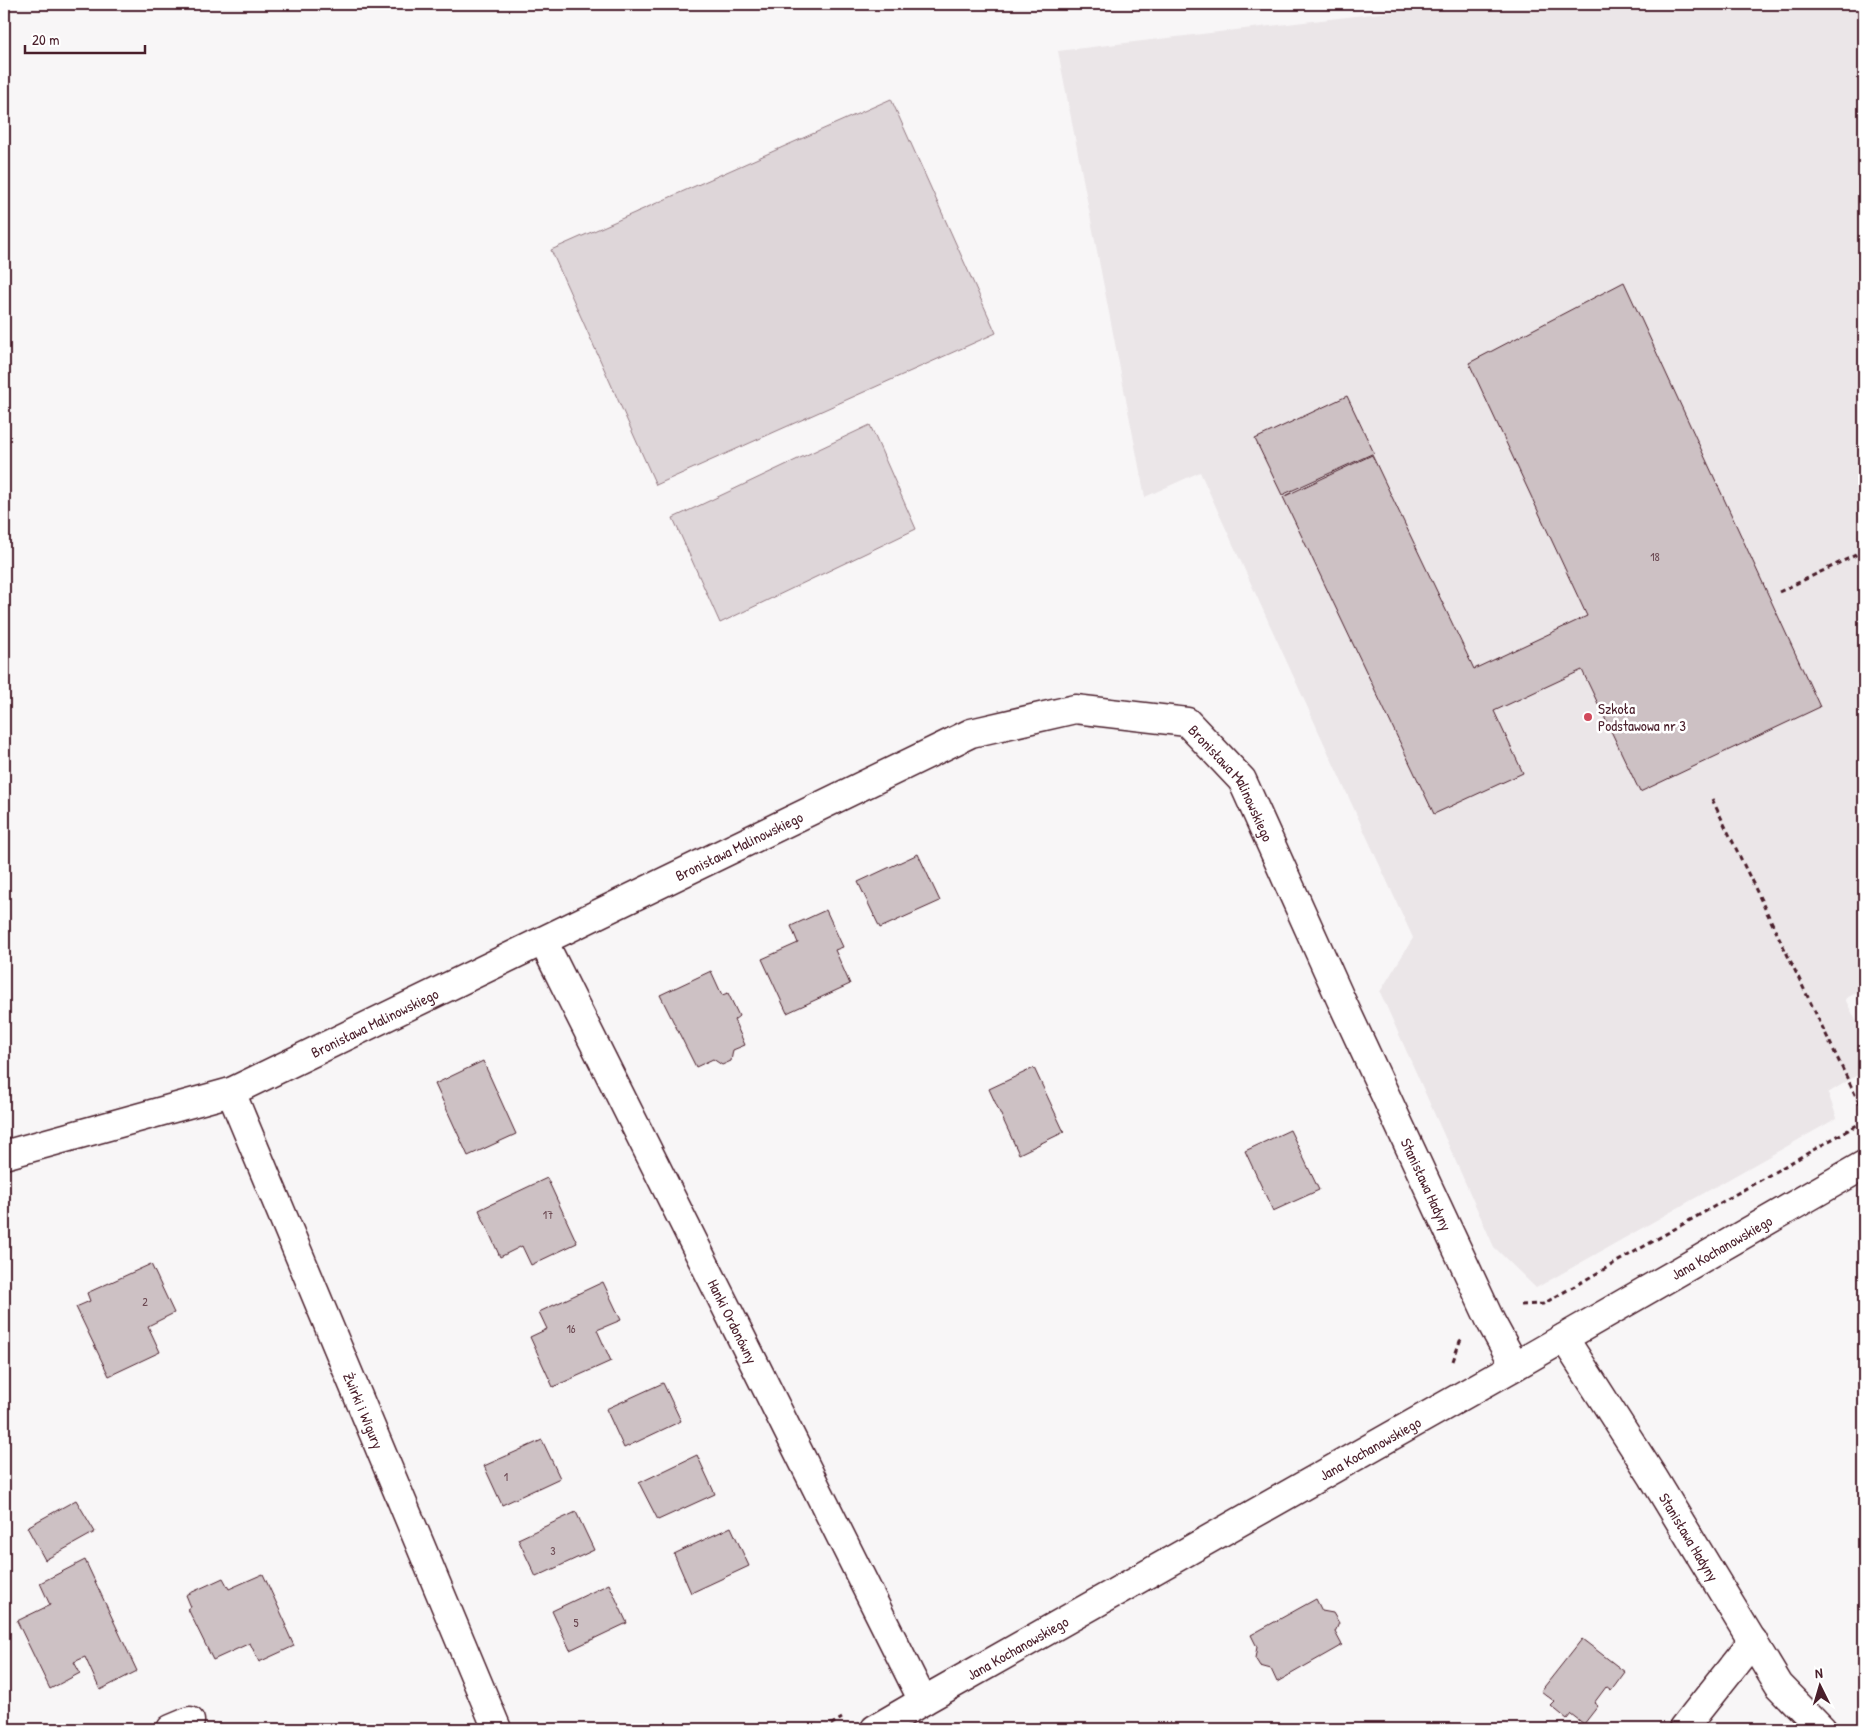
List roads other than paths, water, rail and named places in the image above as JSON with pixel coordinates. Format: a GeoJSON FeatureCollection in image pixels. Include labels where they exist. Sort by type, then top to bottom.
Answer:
{"type":"FeatureCollection","features":[{"type":"Feature","properties":{"kind":"street","name":"Bronisława Malinowskiego"},"geometry":{"type":"LineString","coordinates":[[4,1155],[231,1092],[971,733],[1075,709],[1187,722],[1242,780],[1341,1000]]}},
{"type":"Feature","properties":{"kind":"street","name":"Hanki Ordonówny"},"geometry":{"type":"LineString","coordinates":[[543,941],[923,1701]]}},
{"type":"Feature","properties":{"kind":"street","name":"Stanisława Hadyny"},"geometry":{"type":"LineString","coordinates":[[1341,1000],[1487,1314],[1515,1366]]}},
{"type":"Feature","properties":{"kind":"street","name":"Żwirki i Wigury"},"geometry":{"type":"LineString","coordinates":[[231,1092],[497,1729]]}},
{"type":"Feature","properties":{"kind":"street","name":"Jana Kochanowskiego"},"geometry":{"type":"LineString","coordinates":[[875,1729],[1515,1366],[1864,1165]]}},
{"type":"Feature","properties":{"kind":"street","name":"Stanisława Hadyny"},"geometry":{"type":"LineString","coordinates":[[1564,1338],[1653,1477],[1779,1684],[1822,1729]]}},
{"type":"Feature","properties":{"kind":"street"},"geometry":{"type":"LineString","coordinates":[[1683,1729],[1753,1641]]}},
{"type":"Feature","properties":{"kind":"place","name":"Szkoła Podstawowa nr 3"},"geometry":{"type":"Point","coordinates":[1588,717]}}]}
